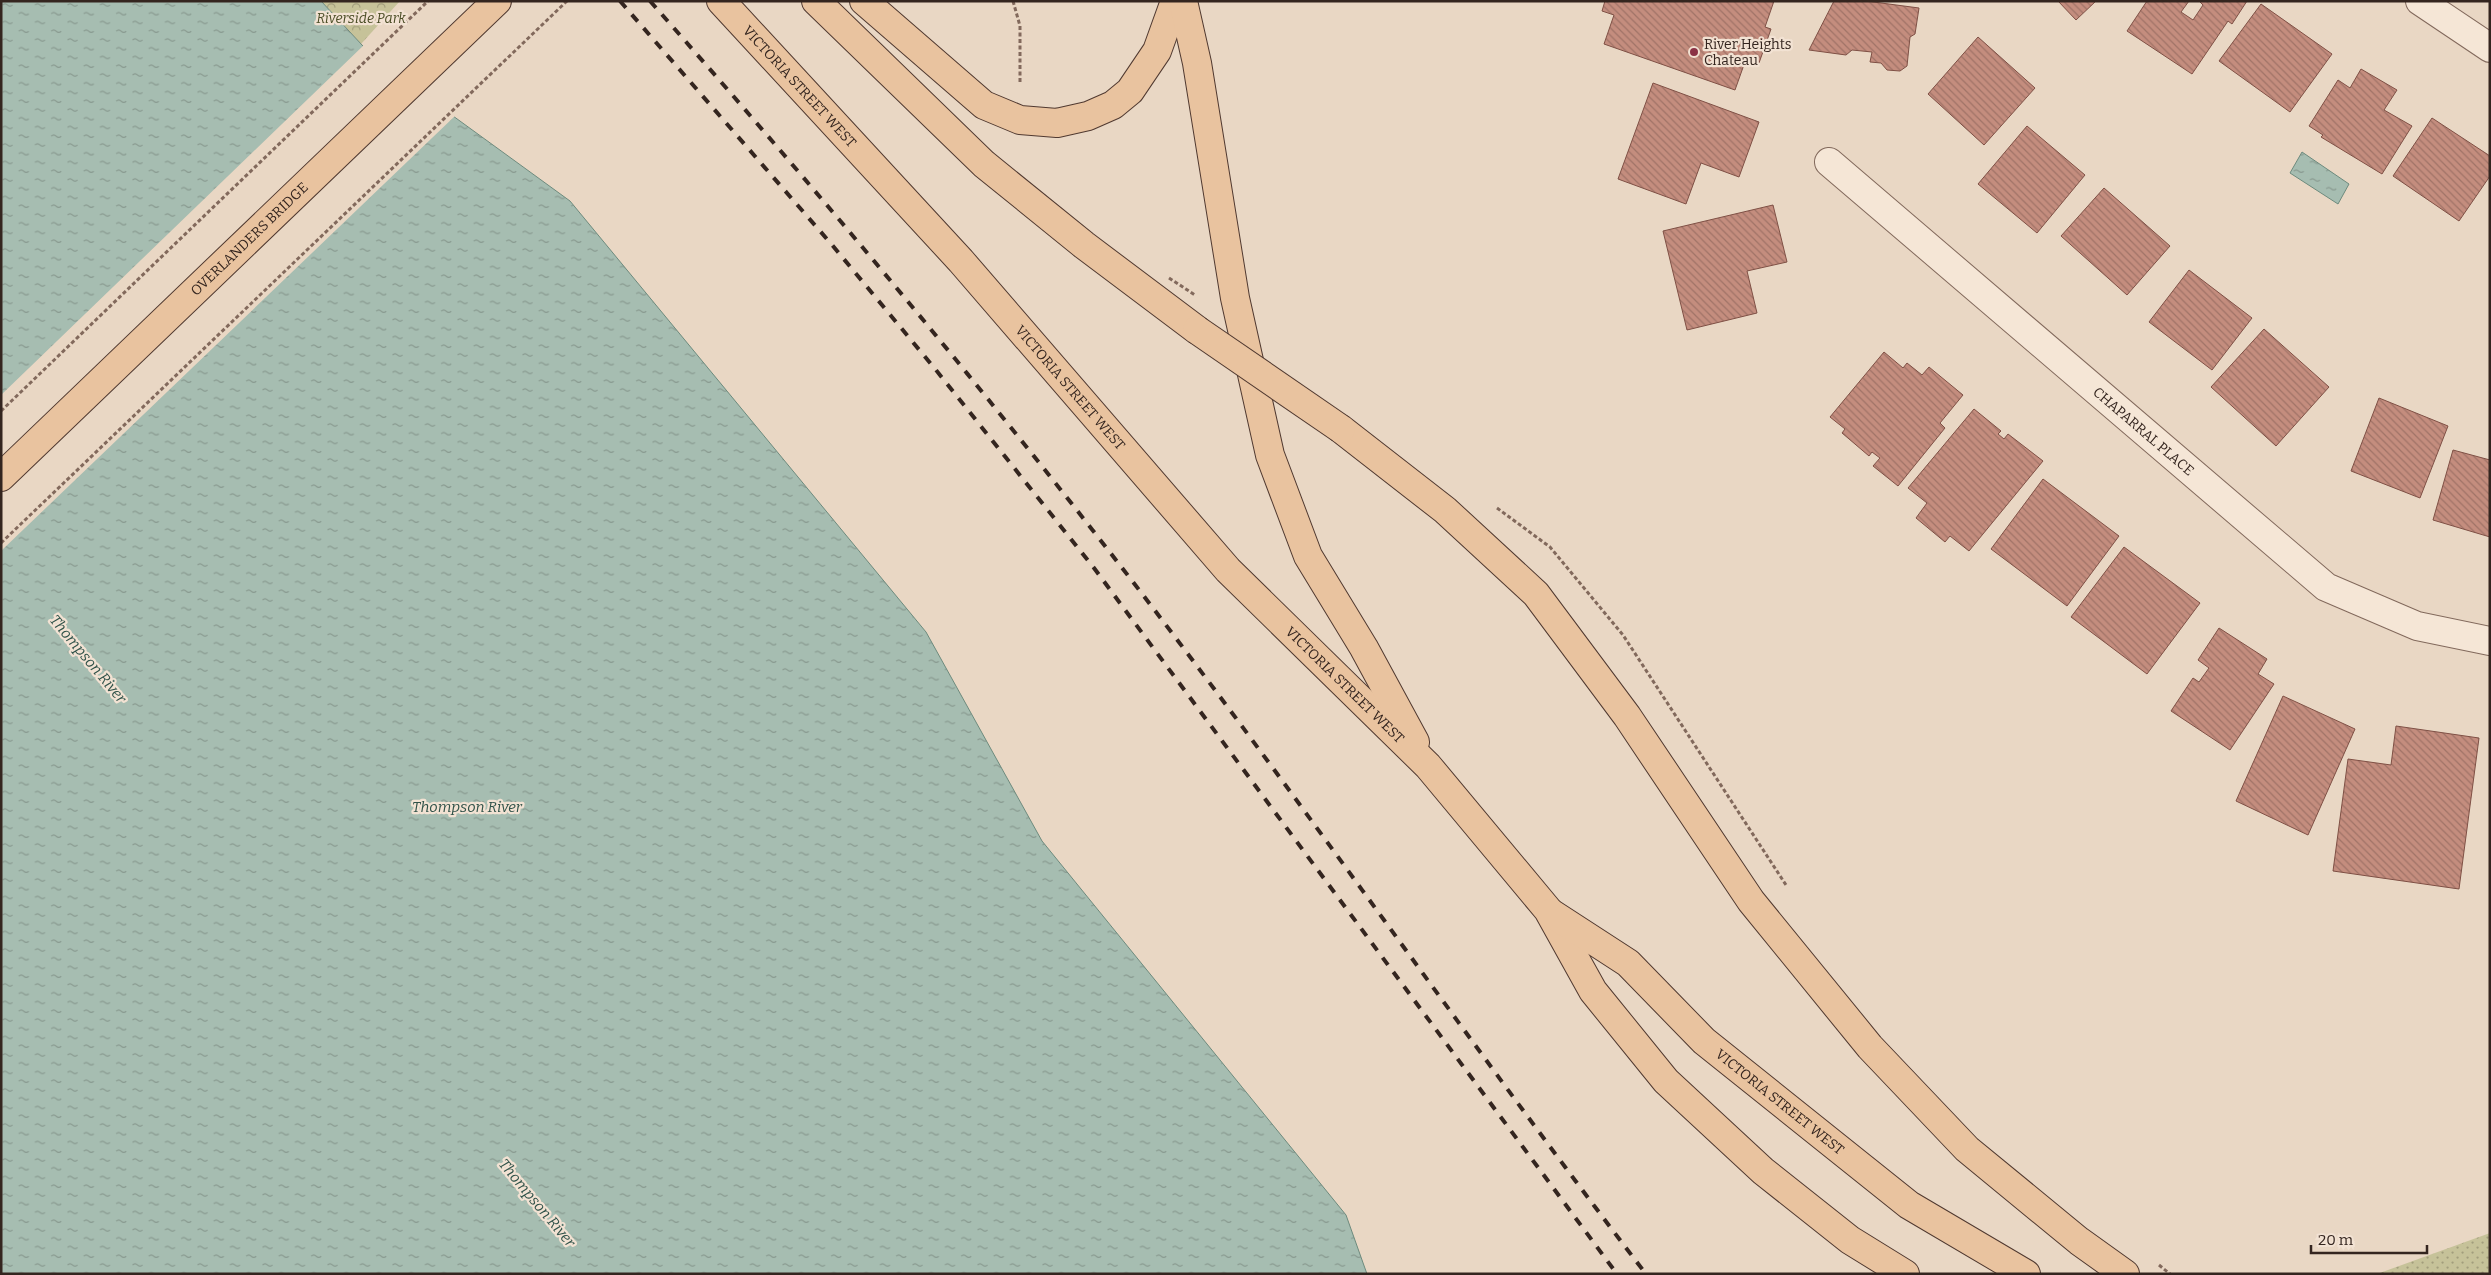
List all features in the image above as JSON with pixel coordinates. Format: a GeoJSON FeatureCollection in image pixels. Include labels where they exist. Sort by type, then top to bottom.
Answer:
{"type":"FeatureCollection","features":[{"type":"Feature","properties":{"kind":"main road","name":"OVERLANDERS BRIDGE"},"geometry":{"type":"LineString","coordinates":[[1,477],[497,1]]}},
{"type":"Feature","properties":{"kind":"main road","name":"VICTORIA STREET WEST"},"geometry":{"type":"LineString","coordinates":[[721,1],[961,261],[1228,570],[1428,766],[1548,910],[1593,991],[1666,1081],[1762,1172],[1850,1240],[1905,1274]]}},
{"type":"Feature","properties":{"kind":"main road"},"geometry":{"type":"LineString","coordinates":[[816,1],[984,164],[1084,245],[1198,330],[1341,429],[1446,510],[1536,594],[1627,716],[1751,901],[1870,1047],[1967,1149],[2078,1241],[2125,1274]]}},
{"type":"Feature","properties":{"kind":"main road"},"geometry":{"type":"LineString","coordinates":[[864,1],[984,104],[1020,120],[1058,123],[1088,116],[1113,105],[1130,92],[1157,51],[1175,1]]}},
{"type":"Feature","properties":{"kind":"main road","name":"VICTORIA STREET WEST"},"geometry":{"type":"LineString","coordinates":[[1183,1],[1197,63],[1236,298],[1270,455],[1308,556],[1364,648],[1428,766]]}},
{"type":"Feature","properties":{"kind":"main road","name":"VICTORIA STREET WEST"},"geometry":{"type":"LineString","coordinates":[[1548,910],[1628,963],[1704,1041],[1909,1205],[2026,1274]]}},
{"type":"Feature","properties":{"kind":"main road"},"geometry":{"type":"LineString","coordinates":[[1850,1240],[1881,1274]]}},
{"type":"Feature","properties":{"kind":"street"},"geometry":{"type":"LineString","coordinates":[[2420,1],[2490,48]]}},
{"type":"Feature","properties":{"kind":"street","name":"CHAPARRAL PLACE"},"geometry":{"type":"LineString","coordinates":[[1829,162],[2326,587],[2417,626],[2490,641]]}},
{"type":"Feature","properties":{"kind":"path"},"geometry":{"type":"LineString","coordinates":[[1,411],[428,1]]}},
{"type":"Feature","properties":{"kind":"path"},"geometry":{"type":"LineString","coordinates":[[1,543],[566,1]]}},
{"type":"Feature","properties":{"kind":"path"},"geometry":{"type":"LineString","coordinates":[[1013,1],[1020,26],[1022,62],[1020,120]]}},
{"type":"Feature","properties":{"kind":"path"},"geometry":{"type":"LineString","coordinates":[[1494,506],[1550,547],[1623,635],[1789,891]]}},
{"type":"Feature","properties":{"kind":"path"},"geometry":{"type":"LineString","coordinates":[[2155,1262],[2170,1274]]}},
{"type":"Feature","properties":{"kind":"green space","name":"Riverside Park"},"geometry":{"type":"Polygon","coordinates":[[[321,1],[400,1],[361,44],[321,1]]]}},
{"type":"Feature","properties":{"kind":"green space"},"geometry":{"type":"Polygon","coordinates":[[[2490,1233],[2490,1274],[2377,1274],[2490,1233]]]}},
{"type":"Feature","properties":{"kind":"water","name":"Thompson River"},"geometry":{"type":"Polygon","coordinates":[[[1,1],[321,1],[376,60],[570,201],[926,632],[1042,841],[1346,1215],[1367,1274],[1,1274],[1,1]]]}},
{"type":"Feature","properties":{"kind":"water"},"geometry":{"type":"Polygon","coordinates":[[[2302,152],[2349,184],[2338,204],[2290,173],[2302,152]]]}},
{"type":"Feature","properties":{"kind":"pier"},"geometry":{"type":"Polygon","coordinates":[[[365,44],[378,58],[456,115],[1,551],[1,395],[365,44]]]}},
{"type":"Feature","properties":{"kind":"building","name":"River Heights Chateau"},"geometry":{"type":"Polygon","coordinates":[[[1605,1],[1774,1],[1765,27],[1771,29],[1759,63],[1746,59],[1735,90],[1604,44],[1614,15],[1602,11],[1605,1]]]}},
{"type":"Feature","properties":{"kind":"building"},"geometry":{"type":"Polygon","coordinates":[[[1834,1],[1866,1],[1919,8],[1915,34],[1910,37],[1907,66],[1900,71],[1887,70],[1881,63],[1870,62],[1872,52],[1852,50],[1846,55],[1809,50],[1834,1]]]}},
{"type":"Feature","properties":{"kind":"building"},"geometry":{"type":"Polygon","coordinates":[[[2058,1],[2096,1],[2076,20],[2058,1]]]}},
{"type":"Feature","properties":{"kind":"building"},"geometry":{"type":"Polygon","coordinates":[[[2147,1],[2189,1],[2181,12],[2193,20],[2203,5],[2199,1],[2247,1],[2232,24],[2228,21],[2192,74],[2127,31],[2147,1]]]}},
{"type":"Feature","properties":{"kind":"building"},"geometry":{"type":"Polygon","coordinates":[[[2261,4],[2332,54],[2290,112],[2219,61],[2261,4]]]}},
{"type":"Feature","properties":{"kind":"building"},"geometry":{"type":"Polygon","coordinates":[[[1978,37],[2035,88],[1984,145],[1928,94],[1978,37]]]}},
{"type":"Feature","properties":{"kind":"building"},"geometry":{"type":"Polygon","coordinates":[[[2361,69],[2397,90],[2384,110],[2412,126],[2382,174],[2321,137],[2323,135],[2309,126],[2338,80],[2350,88],[2361,69]]]}},
{"type":"Feature","properties":{"kind":"building"},"geometry":{"type":"Polygon","coordinates":[[[1653,83],[1759,122],[1739,177],[1701,163],[1686,204],[1618,179],[1653,83]]]}},
{"type":"Feature","properties":{"kind":"building"},"geometry":{"type":"Polygon","coordinates":[[[2432,118],[2490,156],[2490,176],[2459,221],[2393,176],[2432,118]]]}},
{"type":"Feature","properties":{"kind":"building"},"geometry":{"type":"Polygon","coordinates":[[[2027,126],[2085,175],[2037,233],[1978,184],[2027,126]]]}},
{"type":"Feature","properties":{"kind":"building"},"geometry":{"type":"Polygon","coordinates":[[[2104,188],[2170,246],[2127,295],[2061,236],[2104,188]]]}},
{"type":"Feature","properties":{"kind":"building"},"geometry":{"type":"Polygon","coordinates":[[[1773,205],[1787,262],[1747,271],[1757,313],[1687,330],[1663,231],[1773,205]]]}},
{"type":"Feature","properties":{"kind":"building"},"geometry":{"type":"Polygon","coordinates":[[[2189,270],[2252,318],[2212,370],[2149,322],[2189,270]]]}},
{"type":"Feature","properties":{"kind":"building"},"geometry":{"type":"Polygon","coordinates":[[[2264,329],[2329,387],[2276,446],[2211,387],[2264,329]]]}},
{"type":"Feature","properties":{"kind":"building"},"geometry":{"type":"Polygon","coordinates":[[[1884,352],[1903,368],[1907,363],[1922,375],[1929,367],[1963,395],[1940,423],[1945,428],[1898,486],[1873,466],[1880,458],[1872,452],[1869,456],[1842,433],[1845,429],[1830,417],[1884,352]]]}},
{"type":"Feature","properties":{"kind":"building"},"geometry":{"type":"Polygon","coordinates":[[[2379,398],[2448,426],[2420,498],[2351,471],[2379,398]]]}},
{"type":"Feature","properties":{"kind":"building"},"geometry":{"type":"Polygon","coordinates":[[[1974,409],[2001,431],[1998,434],[2004,439],[2008,434],[2043,461],[1969,551],[1950,536],[1945,542],[1916,518],[1927,503],[1908,488],[1974,409]]]}},
{"type":"Feature","properties":{"kind":"building"},"geometry":{"type":"Polygon","coordinates":[[[2453,450],[2490,460],[2490,537],[2433,520],[2453,450]]]}},
{"type":"Feature","properties":{"kind":"building"},"geometry":{"type":"Polygon","coordinates":[[[2043,479],[2119,536],[2067,606],[1991,549],[2043,479]]]}},
{"type":"Feature","properties":{"kind":"building"},"geometry":{"type":"Polygon","coordinates":[[[2124,547],[2200,603],[2147,674],[2071,617],[2124,547]]]}},
{"type":"Feature","properties":{"kind":"building"},"geometry":{"type":"Polygon","coordinates":[[[2219,628],[2267,659],[2258,674],[2274,684],[2230,750],[2171,711],[2193,678],[2199,682],[2209,668],[2198,660],[2219,628]]]}},
{"type":"Feature","properties":{"kind":"building"},"geometry":{"type":"Polygon","coordinates":[[[2283,696],[2355,729],[2308,835],[2236,801],[2283,696]]]}},
{"type":"Feature","properties":{"kind":"building"},"geometry":{"type":"Polygon","coordinates":[[[2396,726],[2479,738],[2459,889],[2333,871],[2348,759],[2391,765],[2396,726]]]}},
{"type":"Feature","properties":{"kind":"railway"},"geometry":{"type":"LineString","coordinates":[[620,1],[833,246],[936,370],[1094,568],[1617,1274]]}},
{"type":"Feature","properties":{"kind":"railway"},"geometry":{"type":"LineString","coordinates":[[650,1],[774,144],[957,361],[1133,582],[1646,1274]]}},
{"type":"Feature","properties":{"kind":"place","name":"River Heights Chateau"},"geometry":{"type":"Point","coordinates":[1694,52]}}]}
